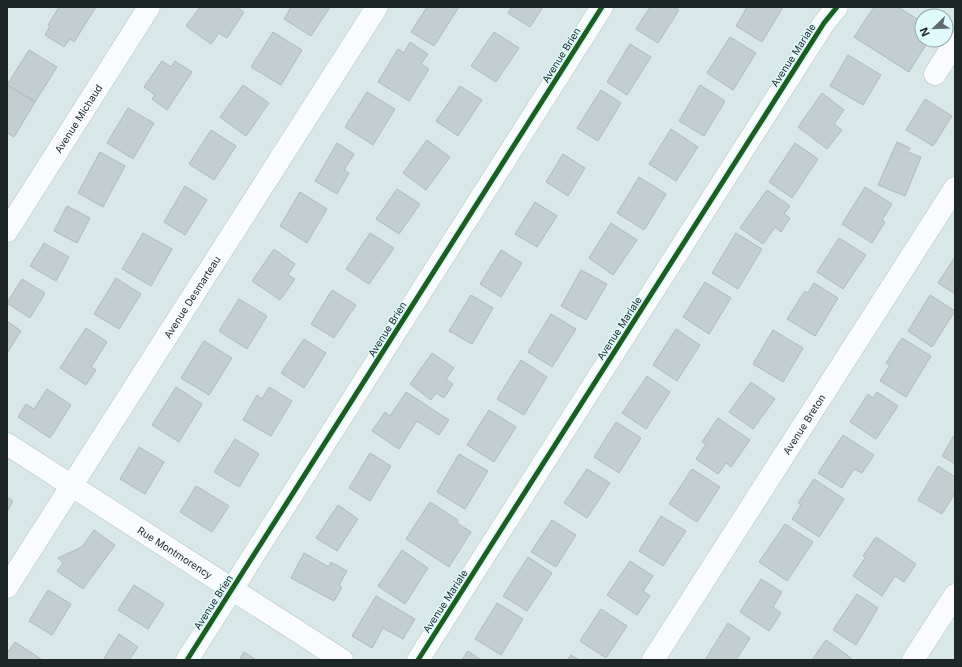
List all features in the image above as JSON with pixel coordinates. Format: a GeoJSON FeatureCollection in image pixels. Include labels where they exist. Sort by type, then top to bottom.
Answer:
{"type":"FeatureCollection","features":[{"type":"Feature","properties":{"kind":"street","name":"Avenue Michaud"},"geometry":{"type":"LineString","coordinates":[[7,231],[149,7]]}},
{"type":"Feature","properties":{"kind":"street","name":"Avenue Desmarteau"},"geometry":{"type":"LineString","coordinates":[[7,587],[377,7]]}},
{"type":"Feature","properties":{"kind":"street","name":"Avenue Brien"},"geometry":{"type":"LineString","coordinates":[[187,660],[602,7]]}},
{"type":"Feature","properties":{"kind":"street","name":"Avenue Mariale"},"geometry":{"type":"LineString","coordinates":[[418,660],[824,23],[837,7]]}},
{"type":"Feature","properties":{"kind":"street"},"geometry":{"type":"LineString","coordinates":[[935,74],[955,43]]}},
{"type":"Feature","properties":{"kind":"street","name":"Avenue Breton"},"geometry":{"type":"LineString","coordinates":[[653,660],[955,188]]}},
{"type":"Feature","properties":{"kind":"street","name":"Rue Montmorency"},"geometry":{"type":"LineString","coordinates":[[7,444],[342,660]]}},
{"type":"Feature","properties":{"kind":"street"},"geometry":{"type":"LineString","coordinates":[[913,660],[955,594]]}},
{"type":"Feature","properties":{"kind":"building"},"geometry":{"type":"Polygon","coordinates":[[[59,7],[96,7],[74,42],[70,39],[64,47],[45,35],[50,26],[48,25],[59,7]]]}},
{"type":"Feature","properties":{"kind":"building"},"geometry":{"type":"Polygon","coordinates":[[[200,7],[237,7],[244,12],[227,38],[219,33],[211,44],[186,26],[200,7]]]}},
{"type":"Feature","properties":{"kind":"building"},"geometry":{"type":"Polygon","coordinates":[[[291,7],[330,7],[311,36],[284,19],[291,7]]]}},
{"type":"Feature","properties":{"kind":"building"},"geometry":{"type":"Polygon","coordinates":[[[427,7],[459,7],[434,46],[411,32],[427,7]]]}},
{"type":"Feature","properties":{"kind":"building"},"geometry":{"type":"Polygon","coordinates":[[[512,7],[543,7],[530,27],[508,13],[512,7]]]}},
{"type":"Feature","properties":{"kind":"building"},"geometry":{"type":"Polygon","coordinates":[[[650,7],[674,7],[679,10],[658,43],[636,29],[650,7]]]}},
{"type":"Feature","properties":{"kind":"building"},"geometry":{"type":"Polygon","coordinates":[[[747,7],[783,7],[762,42],[736,26],[747,7]]]}},
{"type":"Feature","properties":{"kind":"building"},"geometry":{"type":"Polygon","coordinates":[[[874,7],[898,7],[914,17],[914,48],[924,48],[909,72],[854,37],[874,7]]]}},
{"type":"Feature","properties":{"kind":"building"},"geometry":{"type":"Polygon","coordinates":[[[273,32],[302,50],[281,85],[251,67],[273,32]]]}},
{"type":"Feature","properties":{"kind":"building"},"geometry":{"type":"Polygon","coordinates":[[[494,32],[519,48],[496,82],[471,66],[494,32]]]}},
{"type":"Feature","properties":{"kind":"building"},"geometry":{"type":"Polygon","coordinates":[[[730,37],[756,53],[733,90],[707,73],[730,37]]]}},
{"type":"Feature","properties":{"kind":"building"},"geometry":{"type":"Polygon","coordinates":[[[410,42],[428,54],[421,64],[429,69],[409,101],[378,82],[398,49],[404,53],[410,42]]]}},
{"type":"Feature","properties":{"kind":"building"},"geometry":{"type":"Polygon","coordinates":[[[630,44],[651,57],[627,95],[607,82],[630,44]]]}},
{"type":"Feature","properties":{"kind":"building"},"geometry":{"type":"Polygon","coordinates":[[[29,50],[57,67],[35,102],[7,85],[29,50]]]}},
{"type":"Feature","properties":{"kind":"building"},"geometry":{"type":"Polygon","coordinates":[[[848,55],[881,75],[863,105],[830,86],[848,55]]]}},
{"type":"Feature","properties":{"kind":"building"},"geometry":{"type":"Polygon","coordinates":[[[162,61],[171,67],[175,61],[192,72],[167,110],[152,99],[155,95],[144,87],[162,61]]]}},
{"type":"Feature","properties":{"kind":"building"},"geometry":{"type":"Polygon","coordinates":[[[7,85],[35,102],[14,137],[7,133],[7,85]]]}},
{"type":"Feature","properties":{"kind":"building"},"geometry":{"type":"Polygon","coordinates":[[[243,85],[269,103],[246,136],[220,117],[243,85]]]}},
{"type":"Feature","properties":{"kind":"building"},"geometry":{"type":"Polygon","coordinates":[[[700,85],[725,101],[704,136],[679,121],[700,85]]]}},
{"type":"Feature","properties":{"kind":"building"},"geometry":{"type":"Polygon","coordinates":[[[460,86],[482,100],[458,136],[436,121],[460,86]]]}},
{"type":"Feature","properties":{"kind":"building"},"geometry":{"type":"Polygon","coordinates":[[[601,90],[621,103],[598,141],[577,128],[601,90]]]}},
{"type":"Feature","properties":{"kind":"building"},"geometry":{"type":"Polygon","coordinates":[[[367,92],[395,109],[373,145],[345,127],[367,92]]]}},
{"type":"Feature","properties":{"kind":"building"},"geometry":{"type":"Polygon","coordinates":[[[822,93],[844,110],[834,124],[842,130],[827,149],[798,127],[822,93]]]}},
{"type":"Feature","properties":{"kind":"building"},"geometry":{"type":"Polygon","coordinates":[[[925,99],[952,116],[933,146],[906,130],[925,99]]]}},
{"type":"Feature","properties":{"kind":"building"},"geometry":{"type":"Polygon","coordinates":[[[128,108],[154,123],[133,159],[107,143],[128,108]]]}},
{"type":"Feature","properties":{"kind":"building"},"geometry":{"type":"Polygon","coordinates":[[[671,129],[698,147],[676,181],[649,164],[671,129]]]}},
{"type":"Feature","properties":{"kind":"building"},"geometry":{"type":"Polygon","coordinates":[[[211,130],[236,146],[214,180],[189,164],[211,130]]]}},
{"type":"Feature","properties":{"kind":"building"},"geometry":{"type":"Polygon","coordinates":[[[427,140],[450,157],[426,190],[403,173],[427,140]]]}},
{"type":"Feature","properties":{"kind":"building"},"geometry":{"type":"Polygon","coordinates":[[[897,142],[910,148],[908,152],[921,157],[905,196],[878,185],[897,142]]]}},
{"type":"Feature","properties":{"kind":"building"},"geometry":{"type":"Polygon","coordinates":[[[337,143],[354,154],[344,170],[349,173],[337,194],[315,181],[337,143]]]}},
{"type":"Feature","properties":{"kind":"building"},"geometry":{"type":"Polygon","coordinates":[[[795,143],[818,159],[792,198],[769,182],[795,143]]]}},
{"type":"Feature","properties":{"kind":"building"},"geometry":{"type":"Polygon","coordinates":[[[100,152],[125,166],[103,207],[78,193],[100,152]]]}},
{"type":"Feature","properties":{"kind":"building"},"geometry":{"type":"Polygon","coordinates":[[[563,154],[585,168],[568,196],[546,182],[563,154]]]}},
{"type":"Feature","properties":{"kind":"building"},"geometry":{"type":"Polygon","coordinates":[[[639,177],[666,194],[644,230],[617,213],[639,177]]]}},
{"type":"Feature","properties":{"kind":"building"},"geometry":{"type":"Polygon","coordinates":[[[185,186],[207,200],[185,235],[164,222],[185,186]]]}},
{"type":"Feature","properties":{"kind":"building"},"geometry":{"type":"Polygon","coordinates":[[[865,187],[892,204],[882,220],[885,222],[872,243],[842,224],[865,187]]]}},
{"type":"Feature","properties":{"kind":"building"},"geometry":{"type":"Polygon","coordinates":[[[397,189],[420,204],[399,234],[376,219],[397,189]]]}},
{"type":"Feature","properties":{"kind":"building"},"geometry":{"type":"Polygon","coordinates":[[[767,190],[790,206],[784,214],[790,218],[781,232],[775,227],[763,244],[740,228],[767,190]]]}},
{"type":"Feature","properties":{"kind":"building"},"geometry":{"type":"Polygon","coordinates":[[[300,192],[327,209],[307,243],[280,226],[300,192]]]}},
{"type":"Feature","properties":{"kind":"building"},"geometry":{"type":"Polygon","coordinates":[[[535,202],[557,216],[537,247],[515,234],[535,202]]]}},
{"type":"Feature","properties":{"kind":"building"},"geometry":{"type":"Polygon","coordinates":[[[67,206],[90,218],[77,243],[54,231],[67,206]]]}},
{"type":"Feature","properties":{"kind":"building"},"geometry":{"type":"Polygon","coordinates":[[[611,223],[637,240],[613,275],[589,258],[611,223]]]}},
{"type":"Feature","properties":{"kind":"building"},"geometry":{"type":"Polygon","coordinates":[[[143,233],[172,249],[151,286],[122,269],[143,233]]]}},
{"type":"Feature","properties":{"kind":"building"},"geometry":{"type":"Polygon","coordinates":[[[370,233],[394,248],[369,284],[346,269],[370,233]]]}},
{"type":"Feature","properties":{"kind":"building"},"geometry":{"type":"Polygon","coordinates":[[[736,233],[762,249],[738,289],[712,273],[736,233]]]}},
{"type":"Feature","properties":{"kind":"building"},"geometry":{"type":"Polygon","coordinates":[[[839,238],[866,255],[843,289],[817,272],[839,238]]]}},
{"type":"Feature","properties":{"kind":"building"},"geometry":{"type":"Polygon","coordinates":[[[44,243],[69,257],[56,281],[30,266],[44,243]]]}},
{"type":"Feature","properties":{"kind":"building"},"geometry":{"type":"Polygon","coordinates":[[[274,249],[295,264],[288,275],[295,279],[280,300],[252,281],[274,249]]]}},
{"type":"Feature","properties":{"kind":"building"},"geometry":{"type":"Polygon","coordinates":[[[501,250],[522,263],[501,297],[480,284],[501,250]]]}},
{"type":"Feature","properties":{"kind":"building"},"geometry":{"type":"Polygon","coordinates":[[[955,257],[955,294],[938,283],[955,257]]]}},
{"type":"Feature","properties":{"kind":"building"},"geometry":{"type":"Polygon","coordinates":[[[581,270],[607,284],[586,320],[561,306],[581,270]]]}},
{"type":"Feature","properties":{"kind":"building"},"geometry":{"type":"Polygon","coordinates":[[[116,278],[141,294],[119,329],[94,314],[116,278]]]}},
{"type":"Feature","properties":{"kind":"building"},"geometry":{"type":"Polygon","coordinates":[[[22,279],[45,293],[30,318],[7,303],[22,279]]]}},
{"type":"Feature","properties":{"kind":"building"},"geometry":{"type":"Polygon","coordinates":[[[705,282],[731,298],[709,334],[683,317],[705,282]]]}},
{"type":"Feature","properties":{"kind":"building"},"geometry":{"type":"Polygon","coordinates":[[[814,283],[838,298],[815,336],[787,319],[805,291],[808,293],[814,283]]]}},
{"type":"Feature","properties":{"kind":"building"},"geometry":{"type":"Polygon","coordinates":[[[332,290],[356,305],[334,338],[311,324],[332,290]]]}},
{"type":"Feature","properties":{"kind":"building"},"geometry":{"type":"Polygon","coordinates":[[[471,295],[493,308],[472,344],[449,331],[471,295]]]}},
{"type":"Feature","properties":{"kind":"building"},"geometry":{"type":"Polygon","coordinates":[[[930,295],[955,311],[932,347],[908,331],[930,295]]]}},
{"type":"Feature","properties":{"kind":"building"},"geometry":{"type":"Polygon","coordinates":[[[239,299],[267,316],[247,349],[219,331],[239,299]]]}},
{"type":"Feature","properties":{"kind":"building"},"geometry":{"type":"Polygon","coordinates":[[[551,314],[576,329],[552,367],[528,352],[551,314]]]}},
{"type":"Feature","properties":{"kind":"building"},"geometry":{"type":"Polygon","coordinates":[[[7,321],[21,331],[7,353],[7,321]]]}},
{"type":"Feature","properties":{"kind":"building"},"geometry":{"type":"Polygon","coordinates":[[[86,328],[107,342],[91,367],[96,370],[86,385],[60,368],[86,328]]]}},
{"type":"Feature","properties":{"kind":"building"},"geometry":{"type":"Polygon","coordinates":[[[676,329],[700,345],[677,381],[653,365],[676,329]]]}},
{"type":"Feature","properties":{"kind":"building"},"geometry":{"type":"Polygon","coordinates":[[[773,330],[803,348],[783,382],[753,364],[773,330]]]}},
{"type":"Feature","properties":{"kind":"building"},"geometry":{"type":"Polygon","coordinates":[[[902,338],[931,356],[906,397],[880,381],[890,365],[886,363],[902,338]]]}},
{"type":"Feature","properties":{"kind":"building"},"geometry":{"type":"Polygon","coordinates":[[[304,339],[326,353],[304,388],[281,373],[304,339]]]}},
{"type":"Feature","properties":{"kind":"building"},"geometry":{"type":"Polygon","coordinates":[[[204,341],[232,358],[209,395],[181,378],[204,341]]]}},
{"type":"Feature","properties":{"kind":"building"},"geometry":{"type":"Polygon","coordinates":[[[432,353],[454,368],[446,379],[453,384],[444,398],[436,393],[431,400],[410,384],[432,353]]]}},
{"type":"Feature","properties":{"kind":"building"},"geometry":{"type":"Polygon","coordinates":[[[521,360],[547,377],[524,415],[497,399],[521,360]]]}},
{"type":"Feature","properties":{"kind":"building"},"geometry":{"type":"Polygon","coordinates":[[[647,376],[670,392],[646,429],[622,413],[647,376]]]}},
{"type":"Feature","properties":{"kind":"building"},"geometry":{"type":"Polygon","coordinates":[[[751,382],[775,399],[753,429],[729,412],[751,382]]]}},
{"type":"Feature","properties":{"kind":"building"},"geometry":{"type":"Polygon","coordinates":[[[176,387],[202,404],[179,442],[152,425],[176,387]]]}},
{"type":"Feature","properties":{"kind":"building"},"geometry":{"type":"Polygon","coordinates":[[[269,387],[292,401],[271,436],[243,420],[257,395],[262,399],[269,387]]]}},
{"type":"Feature","properties":{"kind":"building"},"geometry":{"type":"Polygon","coordinates":[[[47,389],[71,405],[50,438],[18,417],[26,404],[34,409],[47,389]]]}},
{"type":"Feature","properties":{"kind":"building"},"geometry":{"type":"Polygon","coordinates":[[[406,392],[449,420],[439,435],[417,421],[399,449],[372,431],[385,412],[390,416],[406,392]]]}},
{"type":"Feature","properties":{"kind":"building"},"geometry":{"type":"Polygon","coordinates":[[[877,392],[898,406],[876,439],[850,422],[868,394],[873,398],[877,392]]]}},
{"type":"Feature","properties":{"kind":"building"},"geometry":{"type":"Polygon","coordinates":[[[489,410],[516,427],[494,462],[467,445],[489,410]]]}},
{"type":"Feature","properties":{"kind":"building"},"geometry":{"type":"Polygon","coordinates":[[[718,418],[750,440],[731,467],[726,463],[718,474],[696,459],[706,444],[702,442],[718,418]]]}},
{"type":"Feature","properties":{"kind":"building"},"geometry":{"type":"Polygon","coordinates":[[[616,422],[641,438],[619,473],[594,457],[616,422]]]}},
{"type":"Feature","properties":{"kind":"building"},"geometry":{"type":"Polygon","coordinates":[[[955,434],[955,464],[942,456],[955,434]]]}},
{"type":"Feature","properties":{"kind":"building"},"geometry":{"type":"Polygon","coordinates":[[[843,435],[874,455],[862,473],[854,469],[842,488],[818,473],[843,435]]]}},
{"type":"Feature","properties":{"kind":"building"},"geometry":{"type":"Polygon","coordinates":[[[235,439],[259,454],[239,487],[214,472],[235,439]]]}},
{"type":"Feature","properties":{"kind":"building"},"geometry":{"type":"Polygon","coordinates":[[[139,447],[164,462],[145,494],[120,479],[139,447]]]}},
{"type":"Feature","properties":{"kind":"building"},"geometry":{"type":"Polygon","coordinates":[[[370,453],[391,466],[370,501],[349,488],[370,453]]]}},
{"type":"Feature","properties":{"kind":"building"},"geometry":{"type":"Polygon","coordinates":[[[459,454],[488,471],[465,509],[437,492],[459,454]]]}},
{"type":"Feature","properties":{"kind":"building"},"geometry":{"type":"Polygon","coordinates":[[[938,466],[955,477],[955,493],[942,514],[918,500],[938,466]]]}},
{"type":"Feature","properties":{"kind":"building"},"geometry":{"type":"Polygon","coordinates":[[[587,469],[610,483],[587,518],[564,503],[587,469]]]}},
{"type":"Feature","properties":{"kind":"building"},"geometry":{"type":"Polygon","coordinates":[[[692,469],[720,487],[697,522],[669,504],[692,469]]]}},
{"type":"Feature","properties":{"kind":"building"},"geometry":{"type":"Polygon","coordinates":[[[814,479],[844,499],[819,537],[792,519],[801,505],[798,503],[814,479]]]}},
{"type":"Feature","properties":{"kind":"building"},"geometry":{"type":"Polygon","coordinates":[[[196,486],[229,506],[212,532],[180,512],[196,486]]]}},
{"type":"Feature","properties":{"kind":"building"},"geometry":{"type":"Polygon","coordinates":[[[7,497],[13,501],[7,511],[7,497]]]}},
{"type":"Feature","properties":{"kind":"building"},"geometry":{"type":"Polygon","coordinates":[[[430,502],[458,520],[457,523],[471,532],[449,567],[406,539],[430,502]]]}},
{"type":"Feature","properties":{"kind":"building"},"geometry":{"type":"Polygon","coordinates":[[[338,505],[358,519],[337,551],[316,538],[338,505]]]}},
{"type":"Feature","properties":{"kind":"building"},"geometry":{"type":"Polygon","coordinates":[[[661,516],[686,531],[663,566],[639,551],[661,516]]]}},
{"type":"Feature","properties":{"kind":"building"},"geometry":{"type":"Polygon","coordinates":[[[552,520],[576,535],[556,567],[531,552],[552,520]]]}},
{"type":"Feature","properties":{"kind":"building"},"geometry":{"type":"Polygon","coordinates":[[[785,524],[813,542],[787,581],[759,562],[785,524]]]}},
{"type":"Feature","properties":{"kind":"building"},"geometry":{"type":"Polygon","coordinates":[[[94,530],[115,545],[83,589],[57,571],[63,563],[58,558],[82,547],[94,530]]]}},
{"type":"Feature","properties":{"kind":"building"},"geometry":{"type":"Polygon","coordinates":[[[876,537],[916,564],[904,582],[895,576],[882,596],[853,576],[865,558],[863,556],[876,537]]]}},
{"type":"Feature","properties":{"kind":"building"},"geometry":{"type":"Polygon","coordinates":[[[402,550],[428,568],[405,604],[378,586],[402,550]]]}},
{"type":"Feature","properties":{"kind":"building"},"geometry":{"type":"Polygon","coordinates":[[[304,553],[329,567],[331,562],[347,571],[339,585],[342,587],[334,601],[291,578],[304,553]]]}},
{"type":"Feature","properties":{"kind":"building"},"geometry":{"type":"Polygon","coordinates":[[[528,557],[552,573],[527,611],[503,596],[528,557]]]}},
{"type":"Feature","properties":{"kind":"building"},"geometry":{"type":"Polygon","coordinates":[[[630,561],[653,576],[643,591],[650,596],[637,615],[607,595],[630,561]]]}},
{"type":"Feature","properties":{"kind":"building"},"geometry":{"type":"Polygon","coordinates":[[[761,579],[782,592],[773,607],[781,613],[769,631],[740,612],[761,579]]]}},
{"type":"Feature","properties":{"kind":"building"},"geometry":{"type":"Polygon","coordinates":[[[134,585],[164,604],[148,629],[118,610],[134,585]]]}},
{"type":"Feature","properties":{"kind":"building"},"geometry":{"type":"Polygon","coordinates":[[[48,590],[71,604],[52,635],[29,621],[48,590]]]}},
{"type":"Feature","properties":{"kind":"building"},"geometry":{"type":"Polygon","coordinates":[[[857,594],[878,608],[856,645],[833,630],[857,594]]]}},
{"type":"Feature","properties":{"kind":"building"},"geometry":{"type":"Polygon","coordinates":[[[376,596],[415,619],[403,639],[383,628],[372,648],[352,636],[376,596]]]}},
{"type":"Feature","properties":{"kind":"building"},"geometry":{"type":"Polygon","coordinates":[[[497,603],[523,619],[501,655],[475,639],[497,603]]]}},
{"type":"Feature","properties":{"kind":"building"},"geometry":{"type":"Polygon","coordinates":[[[601,609],[627,626],[606,658],[580,641],[601,609]]]}},
{"type":"Feature","properties":{"kind":"building"},"geometry":{"type":"Polygon","coordinates":[[[728,623],[750,638],[736,660],[705,660],[728,623]]]}},
{"type":"Feature","properties":{"kind":"building"},"geometry":{"type":"Polygon","coordinates":[[[119,634],[138,647],[129,660],[103,660],[119,634]]]}},
{"type":"Feature","properties":{"kind":"building"},"geometry":{"type":"Polygon","coordinates":[[[826,640],[851,658],[850,660],[812,660],[826,640]]]}},
{"type":"Feature","properties":{"kind":"building"},"geometry":{"type":"Polygon","coordinates":[[[15,642],[41,659],[7,660],[7,653],[15,642]]]}},
{"type":"Feature","properties":{"kind":"building"},"geometry":{"type":"Polygon","coordinates":[[[468,651],[481,660],[462,660],[468,651]]]}},
{"type":"Feature","properties":{"kind":"building"},"geometry":{"type":"Polygon","coordinates":[[[244,652],[256,660],[239,660],[244,652]]]}},
{"type":"Feature","properties":{"kind":"building"},"geometry":{"type":"Polygon","coordinates":[[[571,655],[579,660],[567,660],[571,655]]]}},
{"type":"Feature","properties":{"kind":"cycle path"},"geometry":{"type":"LineString","coordinates":[[187,660],[602,7]]}},
{"type":"Feature","properties":{"kind":"cycle path"},"geometry":{"type":"LineString","coordinates":[[418,660],[824,23],[837,7]]}}]}
